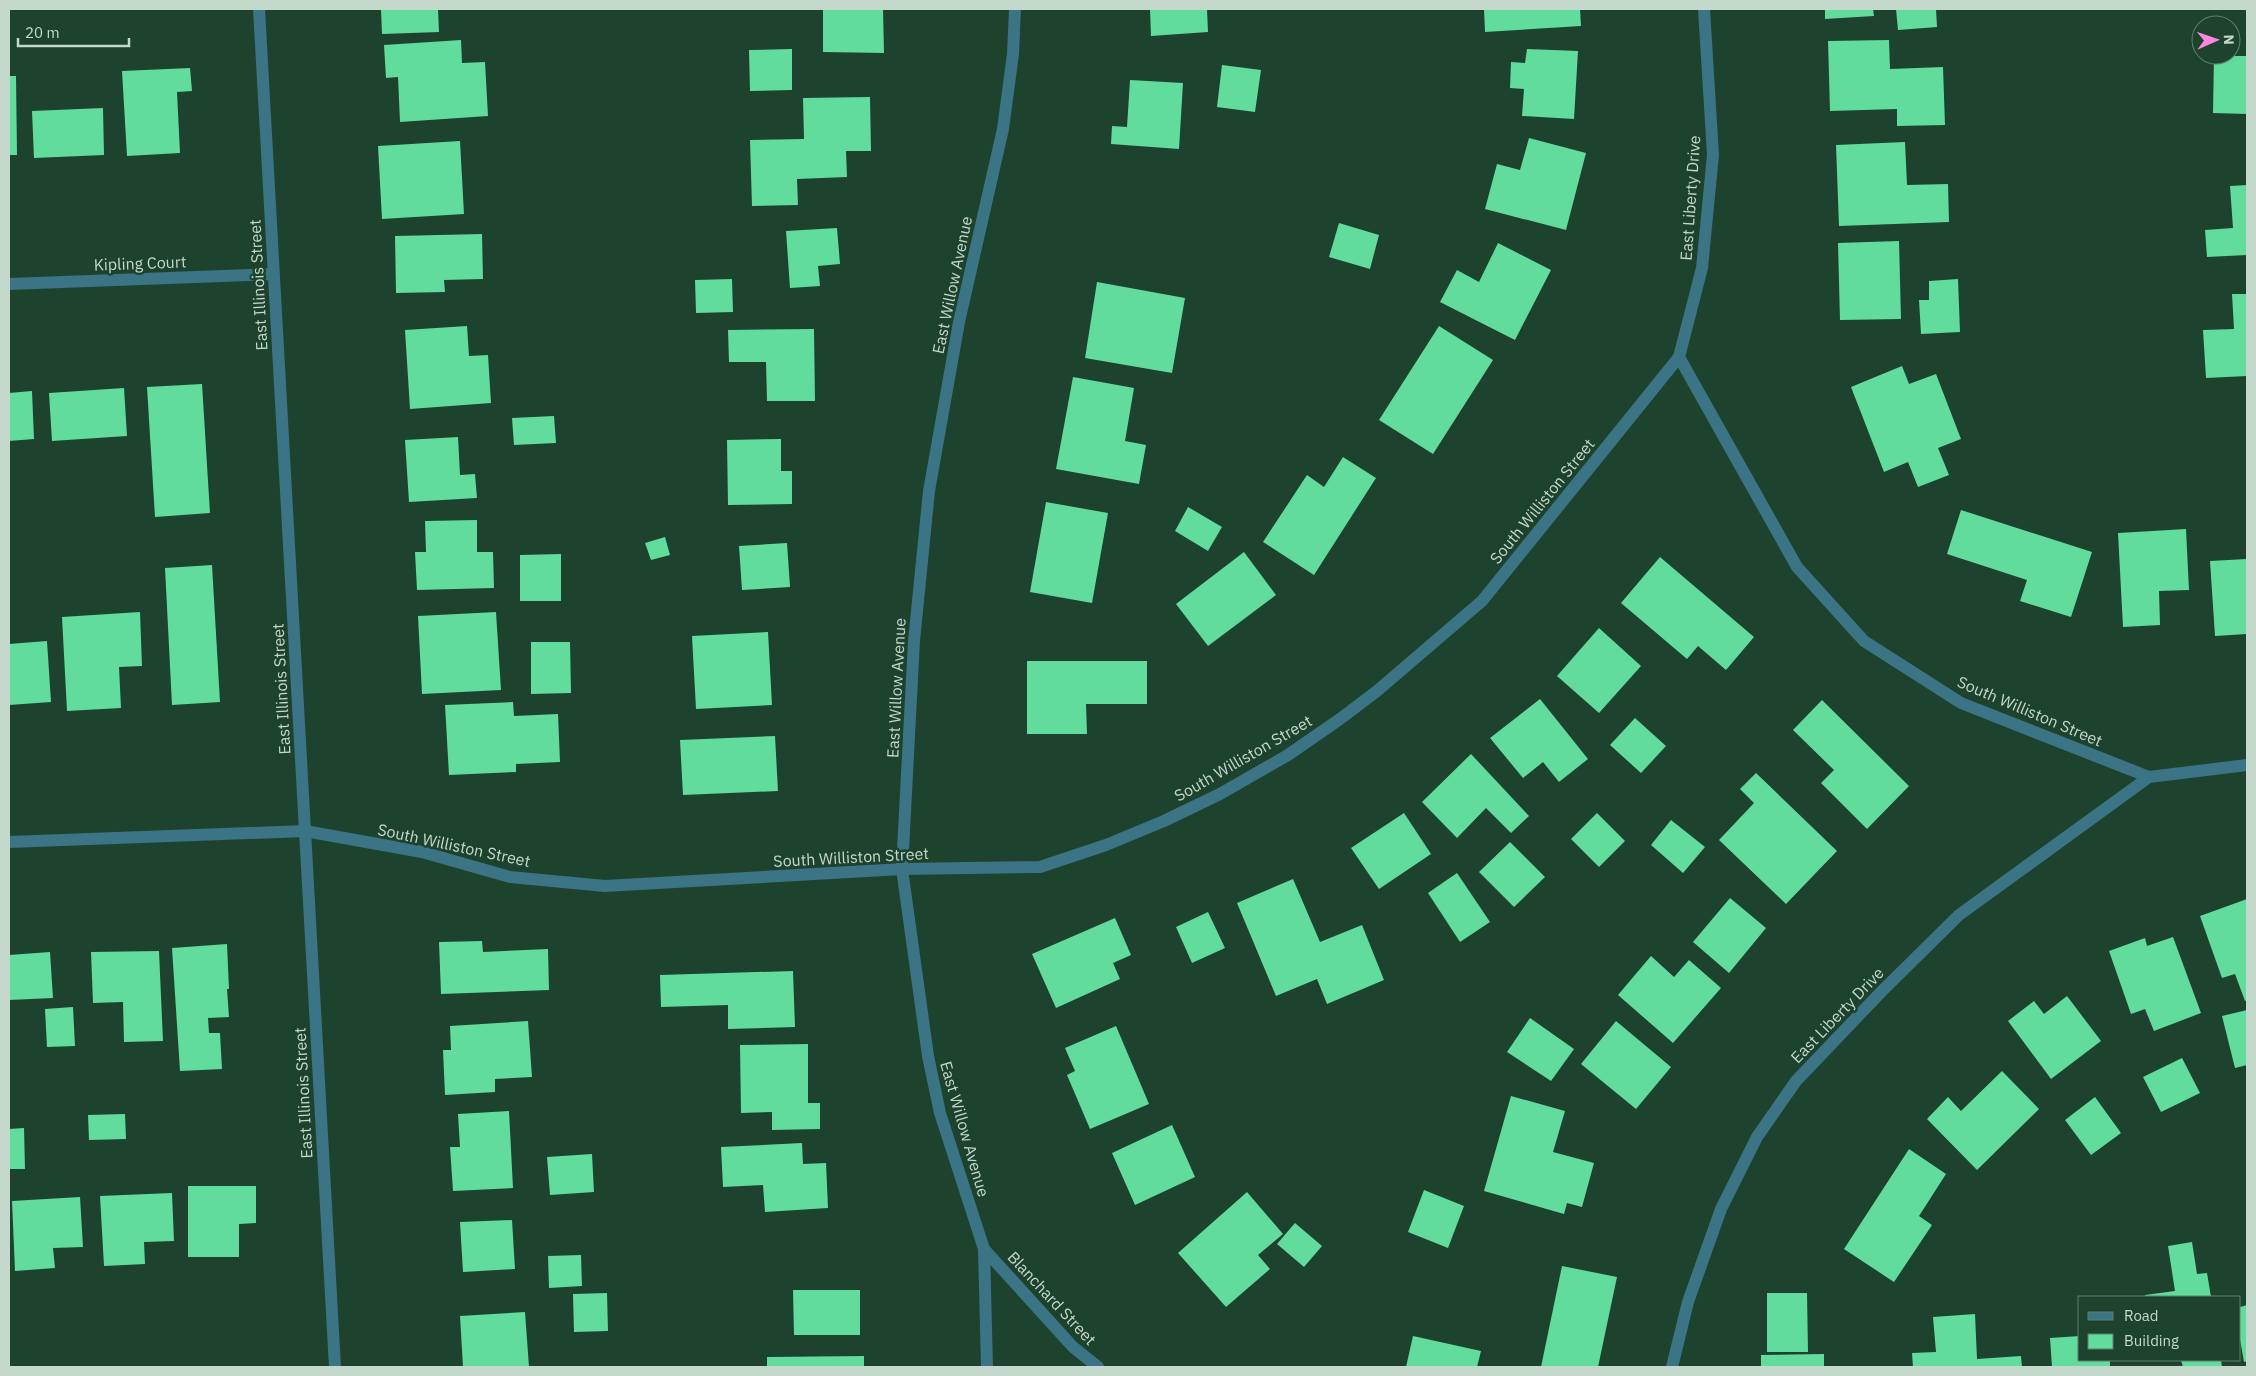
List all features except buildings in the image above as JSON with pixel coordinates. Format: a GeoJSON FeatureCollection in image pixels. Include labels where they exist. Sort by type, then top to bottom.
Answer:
{"type":"FeatureCollection","features":[{"type":"Feature","properties":{"kind":"street","name":"East Illinois Street"},"geometry":{"type":"LineString","coordinates":[[259,9],[335,1367]]}},
{"type":"Feature","properties":{"kind":"street","name":"East Willow Avenue"},"geometry":{"type":"LineString","coordinates":[[987,1367],[984,1249],[940,1113],[928,1056],[902,870],[914,641],[930,491],[959,322],[1003,129],[1013,54],[1015,9]]}},
{"type":"Feature","properties":{"kind":"street","name":"East Liberty Drive"},"geometry":{"type":"LineString","coordinates":[[1679,357],[1702,268],[1712,154],[1704,9]]}},
{"type":"Feature","properties":{"kind":"street","name":"Kipling Court"},"geometry":{"type":"LineString","coordinates":[[9,284],[273,274]]}},
{"type":"Feature","properties":{"kind":"street","name":"South Williston Street"},"geometry":{"type":"LineString","coordinates":[[9,842],[305,831],[422,852],[510,877],[605,886],[902,870],[1040,868],[1164,822],[1220,794],[1288,755],[1377,692],[1482,601],[1679,357],[1797,567],[1864,641],[1961,703],[2149,777],[2247,765]]}},
{"type":"Feature","properties":{"kind":"street","name":"East Liberty Drive"},"geometry":{"type":"LineString","coordinates":[[1672,1367],[1688,1302],[1722,1209],[1757,1137],[1796,1081],[1882,991],[1960,915],[2149,777]]}},
{"type":"Feature","properties":{"kind":"street","name":"Blanchard Street"},"geometry":{"type":"LineString","coordinates":[[984,1249],[1073,1347],[1098,1367]]}}]}
